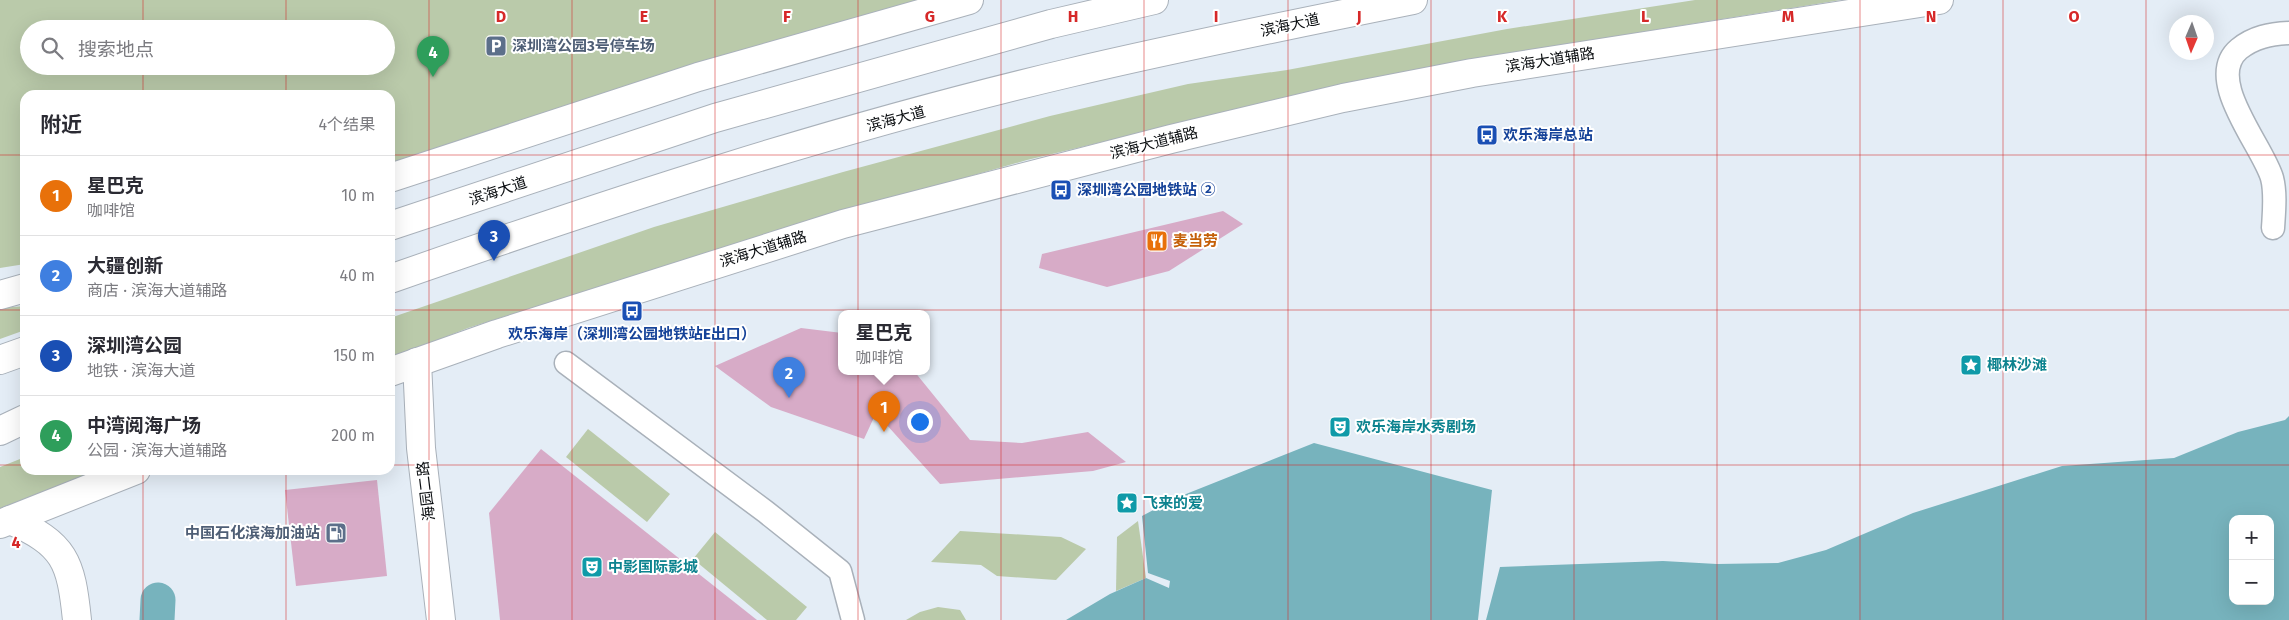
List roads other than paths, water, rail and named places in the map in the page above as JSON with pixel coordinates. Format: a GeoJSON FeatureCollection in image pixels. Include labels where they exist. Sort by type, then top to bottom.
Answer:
{"type":"FeatureCollection","features":[{"type":"Feature","properties":{"kind":"main road"},"geometry":{"type":"LineString","coordinates":[[395,176],[689,80],[876,25],[969,0]]}},
{"type":"Feature","properties":{"kind":"main road","name":"滨海大道"},"geometry":{"type":"LineString","coordinates":[[395,224],[715,118],[1051,24],[1154,0]]}},
{"type":"Feature","properties":{"kind":"main road","name":"滨海大道"},"geometry":{"type":"LineString","coordinates":[[395,278],[498,242],[723,168],[902,117],[1067,74],[1292,24],[1413,0]]}},
{"type":"Feature","properties":{"kind":"main road","name":"滨海大道辅路"},"geometry":{"type":"LineString","coordinates":[[395,370],[497,334],[843,224],[1171,139],[1352,96],[1472,73],[1939,0]]}},
{"type":"Feature","properties":{"kind":"main road"},"geometry":{"type":"LineString","coordinates":[[0,295],[20,291]]}},
{"type":"Feature","properties":{"kind":"main road"},"geometry":{"type":"LineString","coordinates":[[0,360],[20,353]]}},
{"type":"Feature","properties":{"kind":"main road","name":"海园二路"},"geometry":{"type":"LineString","coordinates":[[417,362],[421,448],[441,620]]}},
{"type":"Feature","properties":{"kind":"main road"},"geometry":{"type":"LineString","coordinates":[[0,426],[20,419]]}},
{"type":"Feature","properties":{"kind":"main road"},"geometry":{"type":"LineString","coordinates":[[0,431],[20,420]]}},
{"type":"Feature","properties":{"kind":"main road"},"geometry":{"type":"LineString","coordinates":[[5,522],[123,475]]}},
{"type":"Feature","properties":{"kind":"main road"},"geometry":{"type":"LineString","coordinates":[[5,522],[43,536],[60,554],[70,576],[77,620]]}},
{"type":"Feature","properties":{"kind":"street"},"geometry":{"type":"LineString","coordinates":[[2274,228],[2272,178],[2234,103],[2228,83],[2229,68],[2234,54],[2244,45],[2259,37],[2289,33]]}},
{"type":"Feature","properties":{"kind":"street"},"geometry":{"type":"LineString","coordinates":[[566,363],[766,512],[840,571],[853,620]]}},
{"type":"Feature","properties":{"kind":"water"},"geometry":{"type":"Polygon","coordinates":[[[2289,416],[2289,620],[1486,620],[1500,567],[1663,561],[1717,564],[1778,563],[1826,550],[1913,513],[2062,466],[2174,458],[2238,432],[2285,420],[2289,416]]]}},
{"type":"Feature","properties":{"kind":"water"},"geometry":{"type":"Polygon","coordinates":[[[1314,443],[1492,490],[1478,620],[1066,620],[1110,594],[1146,578],[1169,588],[1170,581],[1148,573],[1142,516],[1176,498],[1314,443]]]}},
{"type":"Feature","properties":{"kind":"waterway"},"geometry":{"type":"LineString","coordinates":[[157,620],[158,600]]}},
{"type":"Feature","properties":{"kind":"place","name":"深圳湾公园3号停车场"},"geometry":{"type":"Point","coordinates":[496,46]}},
{"type":"Feature","properties":{"kind":"place","name":"中湾阅海广场"},"geometry":{"type":"Point","coordinates":[433,77]}},
{"type":"Feature","properties":{"kind":"place","name":"欢乐海岸总站"},"geometry":{"type":"Point","coordinates":[1487,135]}},
{"type":"Feature","properties":{"kind":"place","name":"深圳湾公园地铁站 ②"},"geometry":{"type":"Point","coordinates":[1061,190]}},
{"type":"Feature","properties":{"kind":"place","name":"麦当劳"},"geometry":{"type":"Point","coordinates":[1157,241]}},
{"type":"Feature","properties":{"kind":"place","name":"深圳湾公园"},"geometry":{"type":"Point","coordinates":[494,261]}},
{"type":"Feature","properties":{"kind":"place","name":"欢乐海岸（深圳湾公园地铁站E出口）"},"geometry":{"type":"Point","coordinates":[632,311]}},
{"type":"Feature","properties":{"kind":"place","name":"椰林沙滩"},"geometry":{"type":"Point","coordinates":[1971,365]}},
{"type":"Feature","properties":{"kind":"place","name":"大疆创新"},"geometry":{"type":"Point","coordinates":[789,398]}},
{"type":"Feature","properties":{"kind":"place","name":"欢乐海岸水秀剧场"},"geometry":{"type":"Point","coordinates":[1340,427]}},
{"type":"Feature","properties":{"kind":"place","name":"星巴克"},"geometry":{"type":"Point","coordinates":[884,432]}},
{"type":"Feature","properties":{"kind":"place","name":"飞来的爱"},"geometry":{"type":"Point","coordinates":[1127,503]}},
{"type":"Feature","properties":{"kind":"place","name":"中国石化滨海加油站"},"geometry":{"type":"Point","coordinates":[336,533]}},
{"type":"Feature","properties":{"kind":"place","name":"中影国际影城"},"geometry":{"type":"Point","coordinates":[592,567]}}]}
